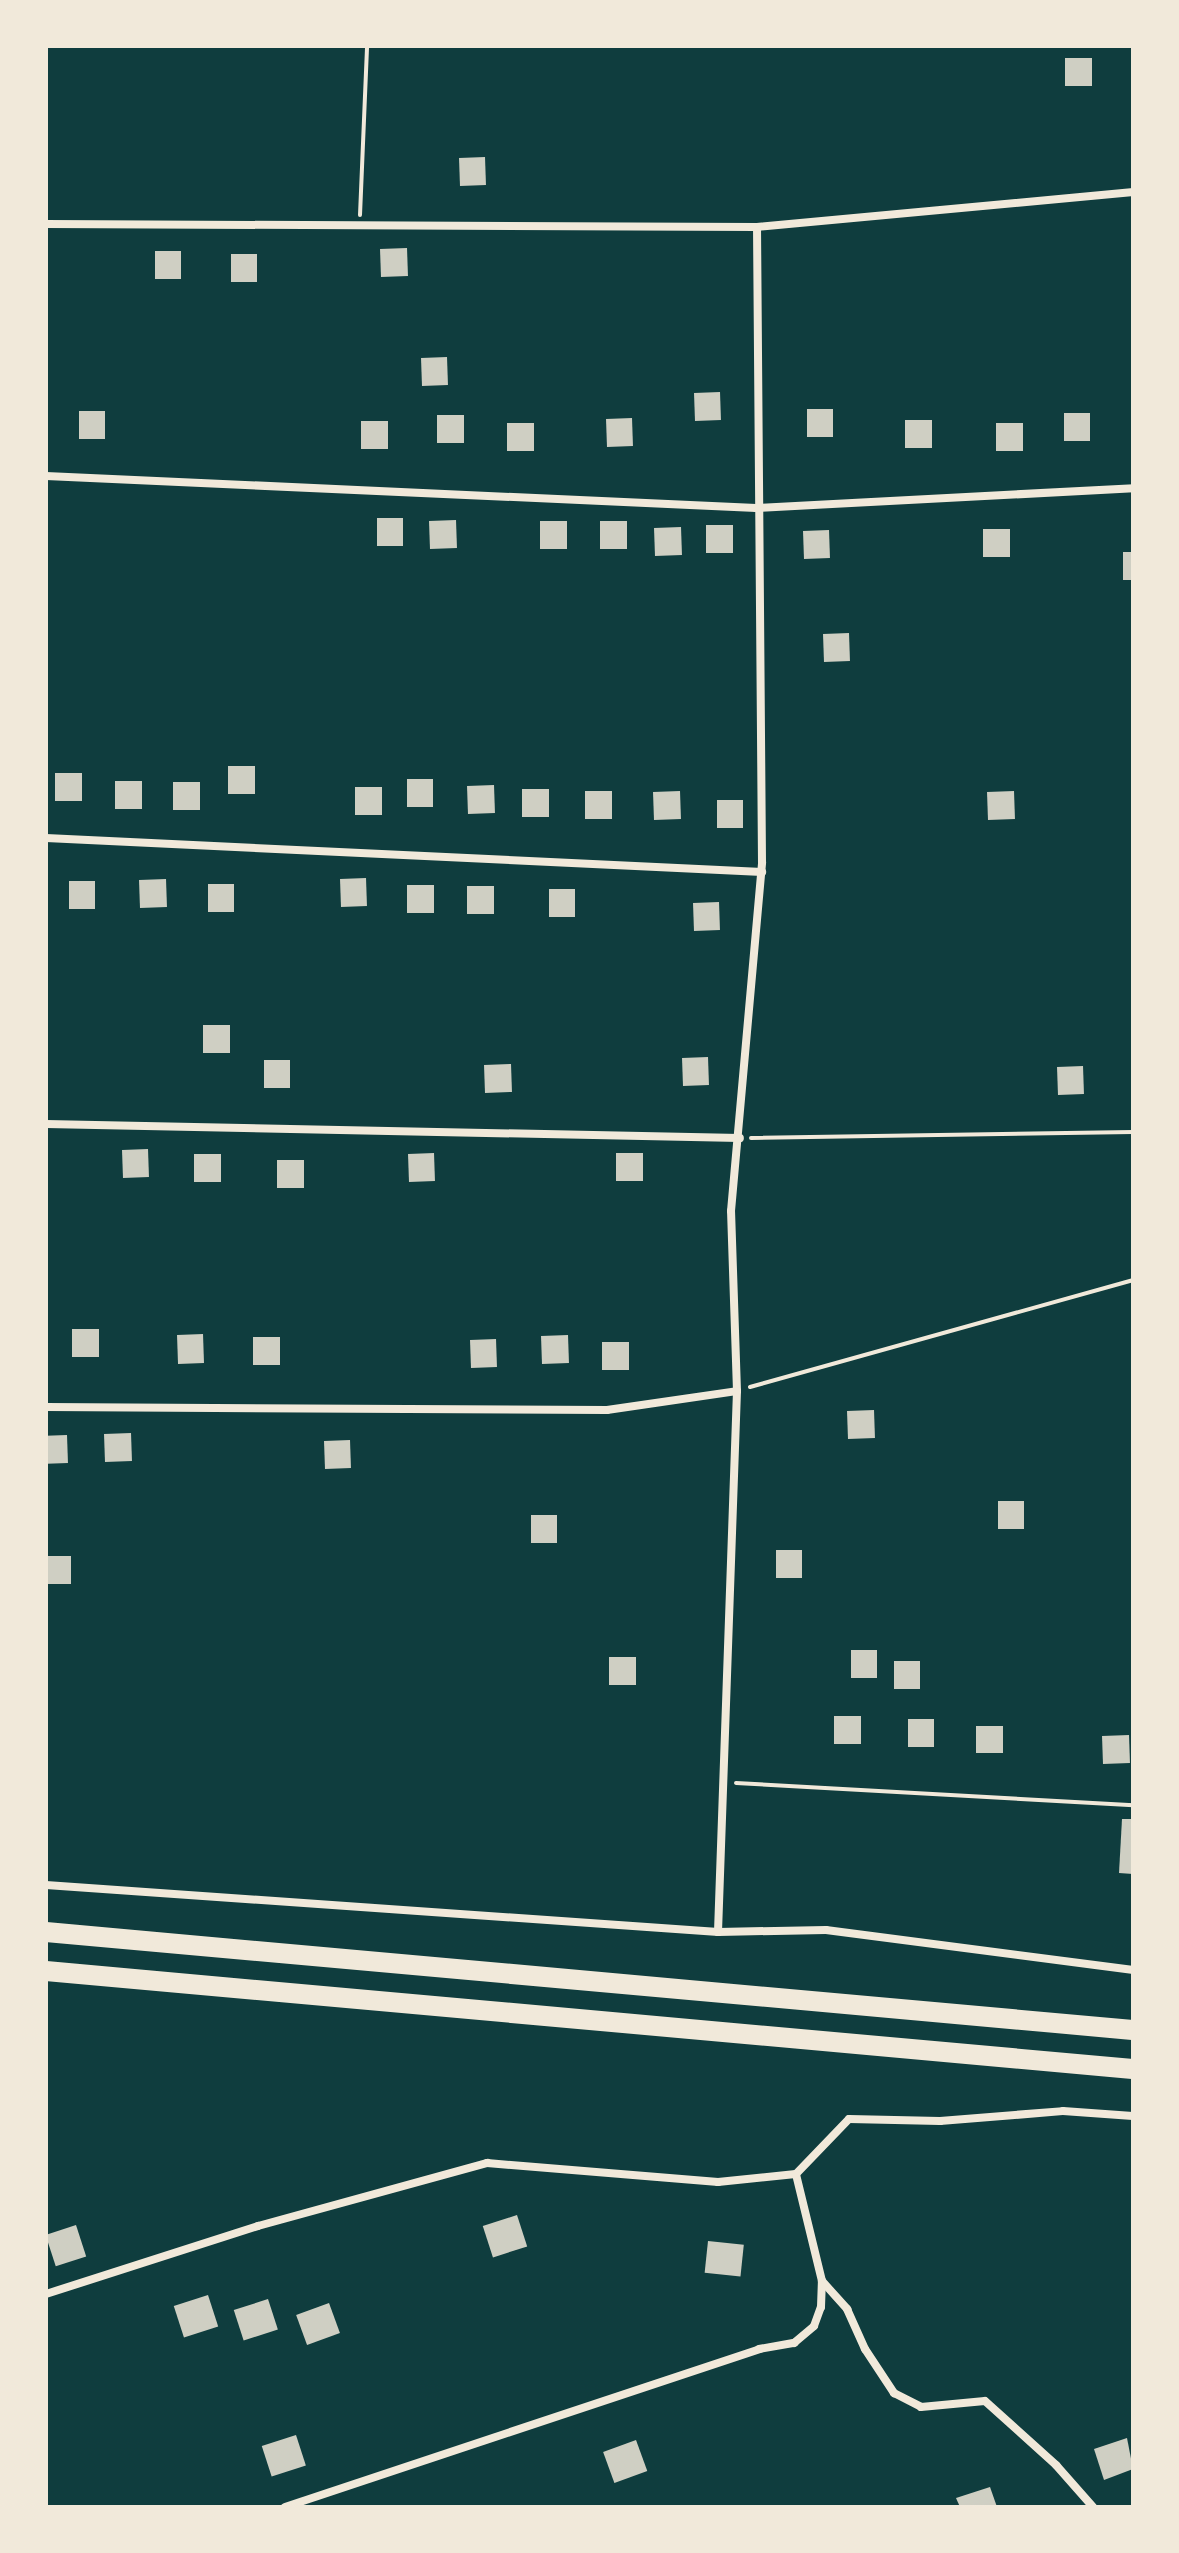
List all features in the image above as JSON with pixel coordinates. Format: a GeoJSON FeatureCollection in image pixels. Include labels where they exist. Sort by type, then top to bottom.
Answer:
{"type":"FeatureCollection","features":[{"type":"Feature","properties":{"kind":"highway"},"geometry":{"type":"LineString","coordinates":[[46,1932],[1133,2030]]}},
{"type":"Feature","properties":{"kind":"highway"},"geometry":{"type":"LineString","coordinates":[[46,1971],[1133,2069]]}},
{"type":"Feature","properties":{"kind":"street"},"geometry":{"type":"LineString","coordinates":[[46,224],[360,221],[757,227],[1133,192]]}},
{"type":"Feature","properties":{"kind":"street"},"geometry":{"type":"LineString","coordinates":[[718,1932],[737,1391],[731,1211],[762,872],[762,537],[756,508],[757,227]]}},
{"type":"Feature","properties":{"kind":"street"},"geometry":{"type":"LineString","coordinates":[[46,476],[756,508],[1133,488]]}},
{"type":"Feature","properties":{"kind":"street"},"geometry":{"type":"LineString","coordinates":[[46,838],[762,872]]}},
{"type":"Feature","properties":{"kind":"street"},"geometry":{"type":"LineString","coordinates":[[46,1124],[740,1138]]}},
{"type":"Feature","properties":{"kind":"street"},"geometry":{"type":"LineString","coordinates":[[46,1407],[607,1410],[737,1391]]}},
{"type":"Feature","properties":{"kind":"street"},"geometry":{"type":"LineString","coordinates":[[46,1885],[718,1932],[826,1930],[916,1938],[1133,1970]]}},
{"type":"Feature","properties":{"kind":"street"},"geometry":{"type":"LineString","coordinates":[[46,2294],[258,2226],[487,2163],[524,2162],[682,2183],[796,2174],[849,2119],[940,2121],[1063,2111],[1133,2116]]}},
{"type":"Feature","properties":{"kind":"street"},"geometry":{"type":"LineString","coordinates":[[285,2507],[759,2349],[794,2343],[814,2326],[821,2307],[822,2281],[796,2174]]}},
{"type":"Feature","properties":{"kind":"street"},"geometry":{"type":"LineString","coordinates":[[822,2281],[847,2309],[865,2349],[894,2393],[921,2407],[985,2401],[1056,2465],[1093,2507]]}},
{"type":"Feature","properties":{"kind":"path"},"geometry":{"type":"LineString","coordinates":[[360,221],[367,46]]}},
{"type":"Feature","properties":{"kind":"path"},"geometry":{"type":"LineString","coordinates":[[740,1138],[1133,1132]]}},
{"type":"Feature","properties":{"kind":"path"},"geometry":{"type":"LineString","coordinates":[[737,1391],[1133,1280]]}},
{"type":"Feature","properties":{"kind":"path"},"geometry":{"type":"LineString","coordinates":[[722,1782],[1133,1805]]}},
{"type":"Feature","properties":{"kind":"building"},"geometry":{"type":"Polygon","coordinates":[[[1065,58],[1092,58],[1092,86],[1065,86],[1065,58]]]}},
{"type":"Feature","properties":{"kind":"building"},"geometry":{"type":"Polygon","coordinates":[[[485,157],[486,185],[460,186],[459,158],[485,157]]]}},
{"type":"Feature","properties":{"kind":"building"},"geometry":{"type":"Polygon","coordinates":[[[407,248],[408,276],[381,277],[380,249],[407,248]]]}},
{"type":"Feature","properties":{"kind":"building"},"geometry":{"type":"Polygon","coordinates":[[[155,251],[181,251],[181,279],[155,279],[155,251]]]}},
{"type":"Feature","properties":{"kind":"building"},"geometry":{"type":"Polygon","coordinates":[[[231,254],[257,254],[257,282],[231,282],[231,254]]]}},
{"type":"Feature","properties":{"kind":"building"},"geometry":{"type":"Polygon","coordinates":[[[447,357],[448,385],[422,386],[421,358],[447,357]]]}},
{"type":"Feature","properties":{"kind":"building"},"geometry":{"type":"Polygon","coordinates":[[[720,392],[721,420],[695,421],[694,393],[720,392]]]}},
{"type":"Feature","properties":{"kind":"building"},"geometry":{"type":"Polygon","coordinates":[[[807,409],[833,409],[833,437],[807,437],[807,409]]]}},
{"type":"Feature","properties":{"kind":"building"},"geometry":{"type":"Polygon","coordinates":[[[79,411],[105,411],[105,439],[79,439],[79,411]]]}},
{"type":"Feature","properties":{"kind":"building"},"geometry":{"type":"Polygon","coordinates":[[[1064,413],[1090,413],[1090,441],[1064,441],[1064,413]]]}},
{"type":"Feature","properties":{"kind":"building"},"geometry":{"type":"Polygon","coordinates":[[[437,415],[464,415],[464,443],[437,443],[437,415]]]}},
{"type":"Feature","properties":{"kind":"building"},"geometry":{"type":"Polygon","coordinates":[[[632,418],[633,446],[607,447],[606,419],[632,418]]]}},
{"type":"Feature","properties":{"kind":"building"},"geometry":{"type":"Polygon","coordinates":[[[905,420],[932,420],[932,448],[905,448],[905,420]]]}},
{"type":"Feature","properties":{"kind":"building"},"geometry":{"type":"Polygon","coordinates":[[[361,421],[388,421],[388,449],[361,449],[361,421]]]}},
{"type":"Feature","properties":{"kind":"building"},"geometry":{"type":"Polygon","coordinates":[[[507,423],[534,423],[534,451],[507,451],[507,423]]]}},
{"type":"Feature","properties":{"kind":"building"},"geometry":{"type":"Polygon","coordinates":[[[996,423],[1023,423],[1023,451],[996,451],[996,423]]]}},
{"type":"Feature","properties":{"kind":"building"},"geometry":{"type":"Polygon","coordinates":[[[377,518],[403,518],[403,546],[377,546],[377,518]]]}},
{"type":"Feature","properties":{"kind":"building"},"geometry":{"type":"Polygon","coordinates":[[[456,520],[457,548],[430,549],[429,521],[456,520]]]}},
{"type":"Feature","properties":{"kind":"building"},"geometry":{"type":"Polygon","coordinates":[[[540,521],[567,521],[567,549],[540,549],[540,521]]]}},
{"type":"Feature","properties":{"kind":"building"},"geometry":{"type":"Polygon","coordinates":[[[600,521],[627,521],[627,549],[600,549],[600,521]]]}},
{"type":"Feature","properties":{"kind":"building"},"geometry":{"type":"Polygon","coordinates":[[[706,525],[733,525],[733,553],[706,553],[706,525]]]}},
{"type":"Feature","properties":{"kind":"building"},"geometry":{"type":"Polygon","coordinates":[[[681,527],[682,555],[655,556],[654,528],[681,527]]]}},
{"type":"Feature","properties":{"kind":"building"},"geometry":{"type":"Polygon","coordinates":[[[983,529],[1010,529],[1010,557],[983,557],[983,529]]]}},
{"type":"Feature","properties":{"kind":"building"},"geometry":{"type":"Polygon","coordinates":[[[829,530],[830,558],[804,559],[803,531],[829,530]]]}},
{"type":"Feature","properties":{"kind":"building"},"geometry":{"type":"Polygon","coordinates":[[[1123,552],[1133,552],[1133,580],[1123,580],[1123,552]]]}},
{"type":"Feature","properties":{"kind":"building"},"geometry":{"type":"Polygon","coordinates":[[[849,633],[850,661],[824,662],[823,634],[849,633]]]}},
{"type":"Feature","properties":{"kind":"building"},"geometry":{"type":"Polygon","coordinates":[[[228,766],[255,766],[255,794],[228,794],[228,766]]]}},
{"type":"Feature","properties":{"kind":"building"},"geometry":{"type":"Polygon","coordinates":[[[55,773],[82,773],[82,801],[55,801],[55,773]]]}},
{"type":"Feature","properties":{"kind":"building"},"geometry":{"type":"Polygon","coordinates":[[[407,779],[433,779],[433,807],[407,807],[407,779]]]}},
{"type":"Feature","properties":{"kind":"building"},"geometry":{"type":"Polygon","coordinates":[[[115,781],[142,781],[142,809],[115,809],[115,781]]]}},
{"type":"Feature","properties":{"kind":"building"},"geometry":{"type":"Polygon","coordinates":[[[173,782],[200,782],[200,810],[173,810],[173,782]]]}},
{"type":"Feature","properties":{"kind":"building"},"geometry":{"type":"Polygon","coordinates":[[[494,785],[495,813],[468,814],[467,786],[494,785]]]}},
{"type":"Feature","properties":{"kind":"building"},"geometry":{"type":"Polygon","coordinates":[[[355,787],[382,787],[382,815],[355,815],[355,787]]]}},
{"type":"Feature","properties":{"kind":"building"},"geometry":{"type":"Polygon","coordinates":[[[522,789],[549,789],[549,817],[522,817],[522,789]]]}},
{"type":"Feature","properties":{"kind":"building"},"geometry":{"type":"Polygon","coordinates":[[[585,791],[612,791],[612,819],[585,819],[585,791]]]}},
{"type":"Feature","properties":{"kind":"building"},"geometry":{"type":"Polygon","coordinates":[[[680,791],[681,819],[654,820],[653,792],[680,791]]]}},
{"type":"Feature","properties":{"kind":"building"},"geometry":{"type":"Polygon","coordinates":[[[1014,791],[1015,819],[988,820],[987,792],[1014,791]]]}},
{"type":"Feature","properties":{"kind":"building"},"geometry":{"type":"Polygon","coordinates":[[[717,800],[743,800],[743,828],[717,828],[717,800]]]}},
{"type":"Feature","properties":{"kind":"building"},"geometry":{"type":"Polygon","coordinates":[[[366,878],[367,906],[341,907],[340,879],[366,878]]]}},
{"type":"Feature","properties":{"kind":"building"},"geometry":{"type":"Polygon","coordinates":[[[166,879],[167,907],[140,908],[139,880],[166,879]]]}},
{"type":"Feature","properties":{"kind":"building"},"geometry":{"type":"Polygon","coordinates":[[[69,881],[95,881],[95,909],[69,909],[69,881]]]}},
{"type":"Feature","properties":{"kind":"building"},"geometry":{"type":"Polygon","coordinates":[[[208,884],[234,884],[234,912],[208,912],[208,884]]]}},
{"type":"Feature","properties":{"kind":"building"},"geometry":{"type":"Polygon","coordinates":[[[407,885],[434,885],[434,913],[407,913],[407,885]]]}},
{"type":"Feature","properties":{"kind":"building"},"geometry":{"type":"Polygon","coordinates":[[[467,886],[494,886],[494,914],[467,914],[467,886]]]}},
{"type":"Feature","properties":{"kind":"building"},"geometry":{"type":"Polygon","coordinates":[[[549,889],[575,889],[575,917],[549,917],[549,889]]]}},
{"type":"Feature","properties":{"kind":"building"},"geometry":{"type":"Polygon","coordinates":[[[719,902],[720,930],[694,931],[693,903],[719,902]]]}},
{"type":"Feature","properties":{"kind":"building"},"geometry":{"type":"Polygon","coordinates":[[[203,1025],[230,1025],[230,1053],[203,1053],[203,1025]]]}},
{"type":"Feature","properties":{"kind":"building"},"geometry":{"type":"Polygon","coordinates":[[[708,1057],[709,1085],[683,1086],[682,1058],[708,1057]]]}},
{"type":"Feature","properties":{"kind":"building"},"geometry":{"type":"Polygon","coordinates":[[[264,1060],[290,1060],[290,1088],[264,1088],[264,1060]]]}},
{"type":"Feature","properties":{"kind":"building"},"geometry":{"type":"Polygon","coordinates":[[[511,1064],[512,1092],[485,1093],[484,1065],[511,1064]]]}},
{"type":"Feature","properties":{"kind":"building"},"geometry":{"type":"Polygon","coordinates":[[[1083,1066],[1084,1094],[1058,1095],[1057,1067],[1083,1066]]]}},
{"type":"Feature","properties":{"kind":"building"},"geometry":{"type":"Polygon","coordinates":[[[148,1149],[149,1177],[123,1178],[122,1150],[148,1149]]]}},
{"type":"Feature","properties":{"kind":"building"},"geometry":{"type":"Polygon","coordinates":[[[434,1153],[435,1181],[409,1182],[408,1154],[434,1153]]]}},
{"type":"Feature","properties":{"kind":"building"},"geometry":{"type":"Polygon","coordinates":[[[616,1153],[643,1153],[643,1181],[616,1181],[616,1153]]]}},
{"type":"Feature","properties":{"kind":"building"},"geometry":{"type":"Polygon","coordinates":[[[194,1154],[221,1154],[221,1182],[194,1182],[194,1154]]]}},
{"type":"Feature","properties":{"kind":"building"},"geometry":{"type":"Polygon","coordinates":[[[277,1160],[304,1160],[304,1188],[277,1188],[277,1160]]]}},
{"type":"Feature","properties":{"kind":"building"},"geometry":{"type":"Polygon","coordinates":[[[72,1329],[99,1329],[99,1357],[72,1357],[72,1329]]]}},
{"type":"Feature","properties":{"kind":"building"},"geometry":{"type":"Polygon","coordinates":[[[203,1334],[204,1363],[178,1364],[177,1335],[203,1334]]]}},
{"type":"Feature","properties":{"kind":"building"},"geometry":{"type":"Polygon","coordinates":[[[568,1335],[569,1363],[542,1364],[541,1336],[568,1335]]]}},
{"type":"Feature","properties":{"kind":"building"},"geometry":{"type":"Polygon","coordinates":[[[253,1337],[280,1337],[280,1365],[253,1365],[253,1337]]]}},
{"type":"Feature","properties":{"kind":"building"},"geometry":{"type":"Polygon","coordinates":[[[496,1339],[497,1367],[471,1368],[470,1340],[496,1339]]]}},
{"type":"Feature","properties":{"kind":"building"},"geometry":{"type":"Polygon","coordinates":[[[602,1342],[629,1342],[629,1370],[602,1370],[602,1342]]]}},
{"type":"Feature","properties":{"kind":"building"},"geometry":{"type":"Polygon","coordinates":[[[874,1410],[875,1438],[848,1439],[847,1411],[874,1410]]]}},
{"type":"Feature","properties":{"kind":"building"},"geometry":{"type":"Polygon","coordinates":[[[131,1433],[132,1461],[105,1462],[104,1434],[131,1433]]]}},
{"type":"Feature","properties":{"kind":"building"},"geometry":{"type":"Polygon","coordinates":[[[67,1435],[68,1463],[47,1464],[46,1436],[67,1435]]]}},
{"type":"Feature","properties":{"kind":"building"},"geometry":{"type":"Polygon","coordinates":[[[350,1440],[351,1468],[325,1469],[324,1441],[350,1440]]]}},
{"type":"Feature","properties":{"kind":"building"},"geometry":{"type":"Polygon","coordinates":[[[998,1501],[1024,1501],[1024,1529],[998,1529],[998,1501]]]}},
{"type":"Feature","properties":{"kind":"building"},"geometry":{"type":"Polygon","coordinates":[[[531,1515],[557,1515],[557,1543],[531,1543],[531,1515]]]}},
{"type":"Feature","properties":{"kind":"building"},"geometry":{"type":"Polygon","coordinates":[[[776,1550],[802,1550],[802,1578],[776,1578],[776,1550]]]}},
{"type":"Feature","properties":{"kind":"building"},"geometry":{"type":"Polygon","coordinates":[[[46,1556],[71,1556],[71,1584],[46,1584],[46,1556]]]}},
{"type":"Feature","properties":{"kind":"building"},"geometry":{"type":"Polygon","coordinates":[[[851,1650],[877,1650],[877,1678],[851,1678],[851,1650]]]}},
{"type":"Feature","properties":{"kind":"building"},"geometry":{"type":"Polygon","coordinates":[[[609,1657],[636,1657],[636,1685],[609,1685],[609,1657]]]}},
{"type":"Feature","properties":{"kind":"building"},"geometry":{"type":"Polygon","coordinates":[[[894,1661],[920,1661],[920,1689],[894,1689],[894,1661]]]}},
{"type":"Feature","properties":{"kind":"building"},"geometry":{"type":"Polygon","coordinates":[[[834,1716],[861,1716],[861,1744],[834,1744],[834,1716]]]}},
{"type":"Feature","properties":{"kind":"building"},"geometry":{"type":"Polygon","coordinates":[[[908,1719],[934,1719],[934,1747],[908,1747],[908,1719]]]}},
{"type":"Feature","properties":{"kind":"building"},"geometry":{"type":"Polygon","coordinates":[[[976,1726],[1003,1726],[1003,1753],[976,1753],[976,1726]]]}},
{"type":"Feature","properties":{"kind":"building"},"geometry":{"type":"Polygon","coordinates":[[[1129,1735],[1130,1763],[1103,1764],[1102,1736],[1129,1735]]]}},
{"type":"Feature","properties":{"kind":"building"},"geometry":{"type":"Polygon","coordinates":[[[1122,1819],[1133,1819],[1133,1874],[1119,1873],[1122,1819]]]}},
{"type":"Feature","properties":{"kind":"building"},"geometry":{"type":"Polygon","coordinates":[[[517,2215],[527,2246],[493,2258],[483,2226],[517,2215]]]}},
{"type":"Feature","properties":{"kind":"building"},"geometry":{"type":"Polygon","coordinates":[[[76,2225],[86,2256],[56,2266],[46,2235],[76,2225]]]}},
{"type":"Feature","properties":{"kind":"building"},"geometry":{"type":"Polygon","coordinates":[[[708,2241],[744,2245],[740,2277],[705,2273],[708,2241]]]}},
{"type":"Feature","properties":{"kind":"building"},"geometry":{"type":"Polygon","coordinates":[[[208,2295],[218,2326],[184,2338],[174,2306],[208,2295]]]}},
{"type":"Feature","properties":{"kind":"building"},"geometry":{"type":"Polygon","coordinates":[[[268,2299],[278,2329],[244,2341],[234,2310],[268,2299]]]}},
{"type":"Feature","properties":{"kind":"building"},"geometry":{"type":"Polygon","coordinates":[[[329,2303],[340,2333],[307,2345],[296,2315],[329,2303]]]}},
{"type":"Feature","properties":{"kind":"building"},"geometry":{"type":"Polygon","coordinates":[[[296,2435],[306,2465],[272,2477],[262,2446],[296,2435]]]}},
{"type":"Feature","properties":{"kind":"building"},"geometry":{"type":"Polygon","coordinates":[[[1127,2438],[1133,2469],[1104,2480],[1094,2449],[1127,2438]]]}},
{"type":"Feature","properties":{"kind":"building"},"geometry":{"type":"Polygon","coordinates":[[[636,2440],[647,2471],[614,2483],[603,2452],[636,2440]]]}},
{"type":"Feature","properties":{"kind":"building"},"geometry":{"type":"Polygon","coordinates":[[[990,2487],[997,2507],[960,2507],[956,2498],[990,2487]]]}}]}
